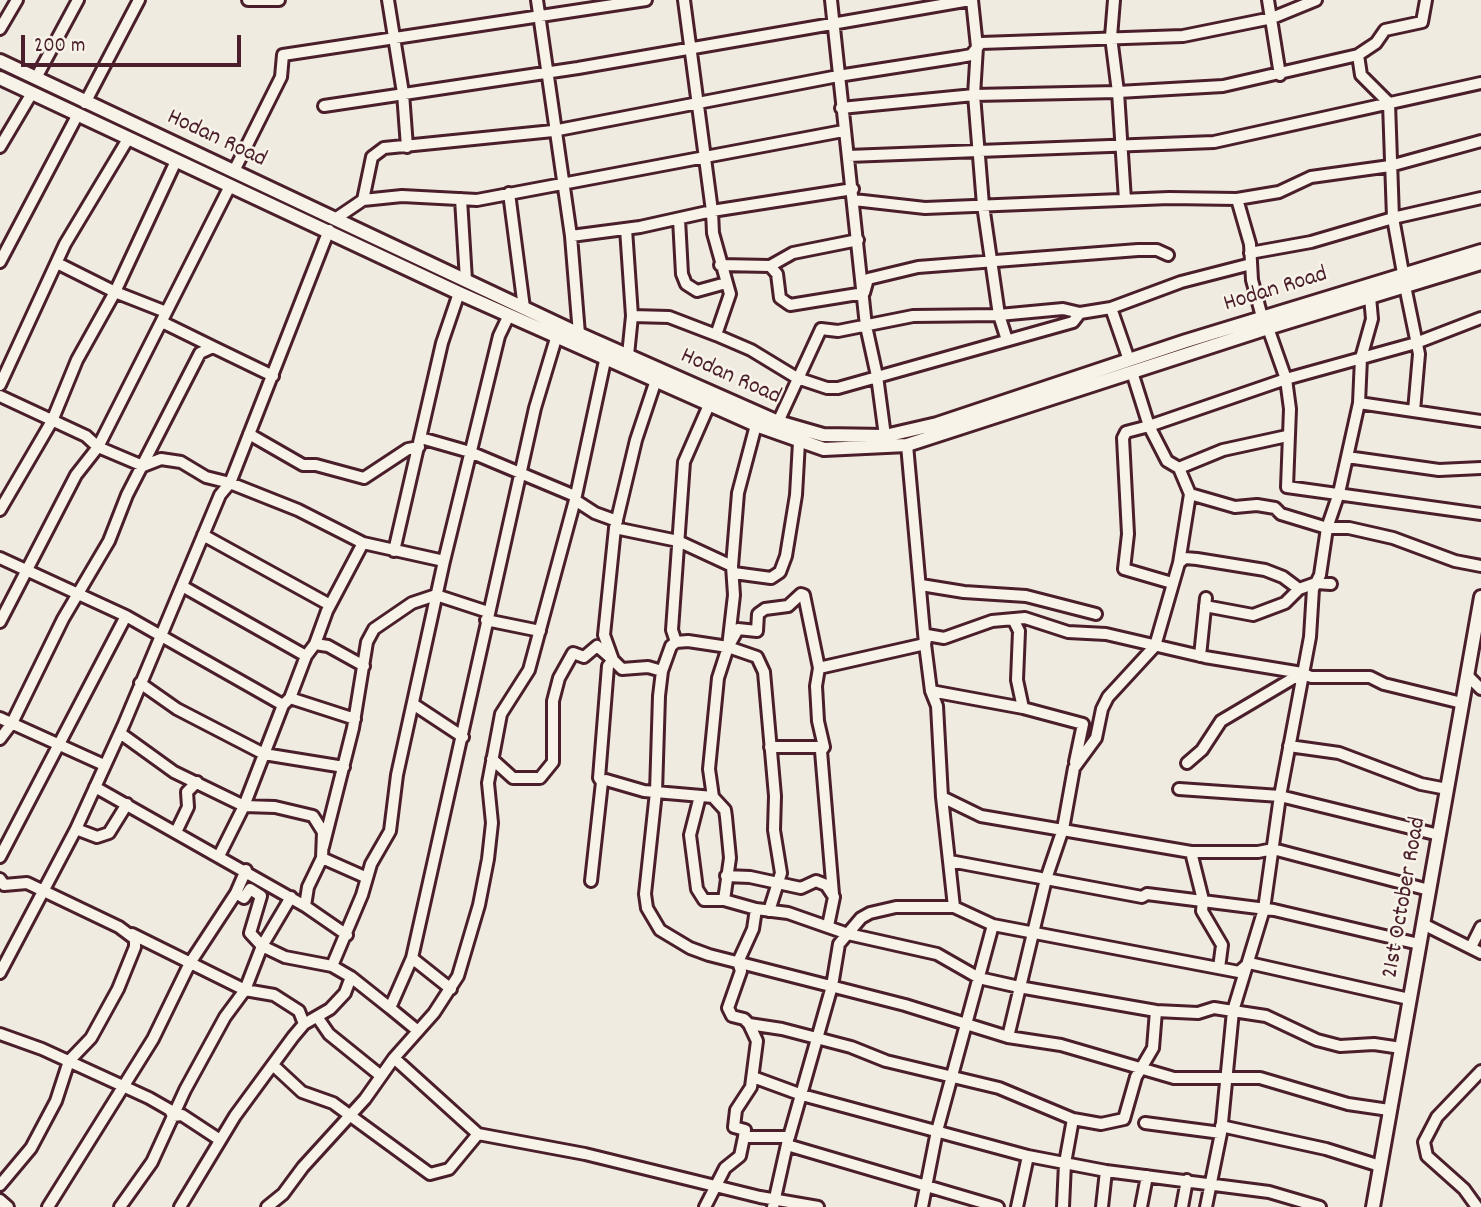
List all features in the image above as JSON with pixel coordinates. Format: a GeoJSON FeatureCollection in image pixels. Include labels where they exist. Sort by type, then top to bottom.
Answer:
{"type":"FeatureCollection","features":[{"type":"Feature","properties":{"kind":"main road","name":"Hodan Road"},"geometry":{"type":"LineString","coordinates":[[0,61],[234,171],[459,293],[606,356],[709,405],[799,442],[839,450],[907,445],[1131,366]]}},
{"type":"Feature","properties":{"kind":"main road","name":"Hodan Road"},"geometry":{"type":"LineString","coordinates":[[0,78],[77,117],[230,186],[332,224],[466,280],[579,334],[778,422],[823,435],[885,436],[937,424],[1404,280],[1481,251]]}},
{"type":"Feature","properties":{"kind":"main road","name":"Hodan Road"},"geometry":{"type":"LineString","coordinates":[[1265,323],[1370,298],[1404,280],[1481,263]]}},
{"type":"Feature","properties":{"kind":"main road","name":"21st October Road"},"geometry":{"type":"LineString","coordinates":[[1373,1207],[1481,597]]}},
{"type":"Feature","properties":{"kind":"street"},"geometry":{"type":"LineString","coordinates":[[0,29],[17,0]]}},
{"type":"Feature","properties":{"kind":"street"},"geometry":{"type":"LineString","coordinates":[[36,78],[78,0]]}},
{"type":"Feature","properties":{"kind":"street"},"geometry":{"type":"LineString","coordinates":[[85,103],[139,0]]}},
{"type":"Feature","properties":{"kind":"street"},"geometry":{"type":"LineString","coordinates":[[248,0],[279,0]]}},
{"type":"Feature","properties":{"kind":"street"},"geometry":{"type":"LineString","coordinates":[[388,0],[403,93],[407,147]]}},
{"type":"Feature","properties":{"kind":"street"},"geometry":{"type":"LineString","coordinates":[[537,0],[553,131],[571,236],[579,334]]}},
{"type":"Feature","properties":{"kind":"street"},"geometry":{"type":"LineString","coordinates":[[234,171],[281,77],[283,55],[646,0]]}},
{"type":"Feature","properties":{"kind":"street"},"geometry":{"type":"LineString","coordinates":[[684,0],[703,157],[720,264],[730,294],[716,335]]}},
{"type":"Feature","properties":{"kind":"street"},"geometry":{"type":"LineString","coordinates":[[831,0],[866,326],[877,376],[885,436]]}},
{"type":"Feature","properties":{"kind":"street"},"geometry":{"type":"LineString","coordinates":[[324,106],[547,73],[971,0],[977,47],[974,96],[983,205],[999,315],[1007,340]]}},
{"type":"Feature","properties":{"kind":"street"},"geometry":{"type":"LineString","coordinates":[[1114,0],[1111,37],[1124,148],[1125,200]]}},
{"type":"Feature","properties":{"kind":"street"},"geometry":{"type":"LineString","coordinates":[[1268,0],[1280,75]]}},
{"type":"Feature","properties":{"kind":"street"},"geometry":{"type":"LineString","coordinates":[[363,200],[372,158],[384,148],[553,131],[838,76],[971,55],[981,43],[1183,36],[1272,18],[1316,0]]}},
{"type":"Feature","properties":{"kind":"street"},"geometry":{"type":"LineString","coordinates":[[841,108],[974,96],[1223,86],[1358,55],[1376,43],[1389,28],[1422,22],[1426,0]]}},
{"type":"Feature","properties":{"kind":"street"},"geometry":{"type":"LineString","coordinates":[[1358,55],[1361,75],[1389,103],[1393,218],[1419,354],[1414,411]]}},
{"type":"Feature","properties":{"kind":"street"},"geometry":{"type":"LineString","coordinates":[[848,156],[1124,148],[1214,142],[1481,83]]}},
{"type":"Feature","properties":{"kind":"street"},"geometry":{"type":"LineString","coordinates":[[0,147],[32,93]]}},
{"type":"Feature","properties":{"kind":"street"},"geometry":{"type":"LineString","coordinates":[[0,262],[5,242],[77,117]]}},
{"type":"Feature","properties":{"kind":"street"},"geometry":{"type":"LineString","coordinates":[[0,973],[76,829],[120,733],[220,495],[230,483],[332,224],[363,200],[402,195],[477,200],[843,131]]}},
{"type":"Feature","properties":{"kind":"street"},"geometry":{"type":"LineString","coordinates":[[0,385],[65,244],[128,139]]}},
{"type":"Feature","properties":{"kind":"street"},"geometry":{"type":"LineString","coordinates":[[571,236],[626,229],[712,211],[853,195],[906,207],[1237,199],[1279,192],[1311,177],[1390,166],[1481,141]]}},
{"type":"Feature","properties":{"kind":"street"},"geometry":{"type":"LineString","coordinates":[[0,510],[52,421],[77,360],[115,292],[176,161]]}},
{"type":"Feature","properties":{"kind":"street"},"geometry":{"type":"LineString","coordinates":[[0,622],[76,475],[98,447],[230,186]]}},
{"type":"Feature","properties":{"kind":"street"},"geometry":{"type":"LineString","coordinates":[[509,193],[524,308]]}},
{"type":"Feature","properties":{"kind":"street"},"geometry":{"type":"LineString","coordinates":[[778,422],[821,329],[838,331],[913,316],[999,315],[1063,309],[1080,313],[1111,308],[1250,259],[1393,218],[1481,198]]}},
{"type":"Feature","properties":{"kind":"street"},"geometry":{"type":"LineString","coordinates":[[461,199],[466,280]]}},
{"type":"Feature","properties":{"kind":"street"},"geometry":{"type":"LineString","coordinates":[[1237,199],[1265,323],[1286,379],[1290,409],[1287,487],[1481,514]]}},
{"type":"Feature","properties":{"kind":"street"},"geometry":{"type":"LineString","coordinates":[[679,219],[682,274],[686,284],[697,291],[726,283]]}},
{"type":"Feature","properties":{"kind":"street"},"geometry":{"type":"LineString","coordinates":[[626,229],[632,316],[628,355]]}},
{"type":"Feature","properties":{"kind":"street"},"geometry":{"type":"LineString","coordinates":[[720,264],[770,266],[793,253],[858,240]]}},
{"type":"Feature","properties":{"kind":"street"},"geometry":{"type":"LineString","coordinates":[[864,293],[868,279],[897,271],[1138,250],[1157,250],[1168,254]]}},
{"type":"Feature","properties":{"kind":"street"},"geometry":{"type":"LineString","coordinates":[[57,263],[164,317],[213,347],[273,376]]}},
{"type":"Feature","properties":{"kind":"street"},"geometry":{"type":"LineString","coordinates":[[770,266],[778,274],[780,298],[790,304],[864,293]]}},
{"type":"Feature","properties":{"kind":"street"},"geometry":{"type":"LineString","coordinates":[[394,551],[442,342],[459,293]]}},
{"type":"Feature","properties":{"kind":"street"},"geometry":{"type":"LineString","coordinates":[[1206,1207],[1221,1130],[1233,1010],[1264,909],[1316,583],[1359,402],[1361,358],[1372,319],[1370,298]]}},
{"type":"Feature","properties":{"kind":"street"},"geometry":{"type":"LineString","coordinates":[[1073,772],[1096,737],[1102,709],[1108,697],[1155,646],[1179,563],[1190,494],[1180,468],[1167,461],[1149,426],[1111,308]]}},
{"type":"Feature","properties":{"kind":"street"},"geometry":{"type":"LineString","coordinates":[[632,316],[669,317],[751,350],[797,378],[827,388],[1073,322],[1080,313]]}},
{"type":"Feature","properties":{"kind":"street"},"geometry":{"type":"LineString","coordinates":[[332,966],[362,895],[365,877],[390,831],[397,775],[436,595],[499,336],[509,315]]}},
{"type":"Feature","properties":{"kind":"street"},"geometry":{"type":"LineString","coordinates":[[1172,583],[1124,569],[1128,534],[1124,438],[1126,432],[1286,379],[1416,343],[1481,318]]}},
{"type":"Feature","properties":{"kind":"street"},"geometry":{"type":"LineString","coordinates":[[390,1009],[412,958],[535,408],[557,335]]}},
{"type":"Feature","properties":{"kind":"street"},"geometry":{"type":"LineString","coordinates":[[0,739],[12,723],[77,594],[109,541],[127,495],[200,353],[213,347]]}},
{"type":"Feature","properties":{"kind":"street"},"geometry":{"type":"LineString","coordinates":[[267,1207],[283,1195],[303,1167],[350,1116],[451,989],[472,931],[488,859],[492,823],[488,783],[501,714],[529,670],[575,498],[606,356]]}},
{"type":"Feature","properties":{"kind":"street"},"geometry":{"type":"LineString","coordinates":[[613,660],[604,635],[616,525],[636,440],[656,380]]}},
{"type":"Feature","properties":{"kind":"street"},"geometry":{"type":"LineString","coordinates":[[0,396],[86,436],[98,447],[143,466],[161,459],[186,464],[206,477],[230,483],[298,510],[363,543],[444,561]]}},
{"type":"Feature","properties":{"kind":"street"},"geometry":{"type":"LineString","coordinates":[[1359,402],[1481,421]]}},
{"type":"Feature","properties":{"kind":"street"},"geometry":{"type":"LineString","coordinates":[[676,642],[672,630],[684,462],[709,405]]}},
{"type":"Feature","properties":{"kind":"street"},"geometry":{"type":"LineString","coordinates":[[728,647],[738,494],[756,425]]}},
{"type":"Feature","properties":{"kind":"street"},"geometry":{"type":"LineString","coordinates":[[249,434],[303,465],[316,465],[364,478],[420,442],[470,452],[575,498],[616,525],[678,541],[733,570],[771,578],[780,572],[786,556],[796,495],[799,442]]}},
{"type":"Feature","properties":{"kind":"street"},"geometry":{"type":"LineString","coordinates":[[1180,468],[1223,450],[1287,436]]}},
{"type":"Feature","properties":{"kind":"street"},"geometry":{"type":"LineString","coordinates":[[907,445],[925,644],[931,691],[937,706],[942,797],[954,907]]}},
{"type":"Feature","properties":{"kind":"street"},"geometry":{"type":"LineString","coordinates":[[1347,457],[1439,470],[1481,468]]}},
{"type":"Feature","properties":{"kind":"street"},"geometry":{"type":"LineString","coordinates":[[1190,494],[1235,507],[1267,506],[1327,528],[1349,528],[1393,538],[1455,561],[1481,566]]}},
{"type":"Feature","properties":{"kind":"street"},"geometry":{"type":"LineString","coordinates":[[203,535],[330,605]]}},
{"type":"Feature","properties":{"kind":"street"},"geometry":{"type":"LineString","coordinates":[[219,856],[244,806],[306,656],[315,645],[330,605],[363,543]]}},
{"type":"Feature","properties":{"kind":"street"},"geometry":{"type":"LineString","coordinates":[[0,558],[125,616],[161,638],[287,701],[355,719]]}},
{"type":"Feature","properties":{"kind":"street"},"geometry":{"type":"LineString","coordinates":[[1179,563],[1185,558],[1265,570],[1299,589]]}},
{"type":"Feature","properties":{"kind":"street"},"geometry":{"type":"LineString","coordinates":[[1200,656],[1206,602],[1252,615],[1285,603],[1299,589],[1316,583],[1331,584]]}},
{"type":"Feature","properties":{"kind":"street"},"geometry":{"type":"LineString","coordinates":[[920,585],[964,592],[1026,596],[1096,614]]}},
{"type":"Feature","properties":{"kind":"street"},"geometry":{"type":"LineString","coordinates":[[181,586],[306,656]]}},
{"type":"Feature","properties":{"kind":"street"},"geometry":{"type":"LineString","coordinates":[[724,900],[730,858],[725,810],[713,797],[709,769],[718,678],[728,647],[738,629],[757,631],[758,614],[765,609],[788,606],[801,594],[807,600],[819,668],[816,687],[818,721],[824,747],[821,751],[833,894],[828,926]]}},
{"type":"Feature","properties":{"kind":"street"},"geometry":{"type":"LineString","coordinates":[[305,906],[308,887],[322,852],[344,766],[355,719],[367,642],[373,629],[412,603],[436,595],[487,616],[540,631]]}},
{"type":"Feature","properties":{"kind":"street"},"geometry":{"type":"LineString","coordinates":[[0,857],[60,746],[125,616]]}},
{"type":"Feature","properties":{"kind":"street"},"geometry":{"type":"LineString","coordinates":[[925,644],[927,635],[944,638],[992,621],[1025,618],[1068,632],[1106,634],[1200,656],[1302,673],[1311,677],[1370,677],[1384,684],[1462,703]]}},
{"type":"Feature","properties":{"kind":"street"},"geometry":{"type":"LineString","coordinates":[[1014,621],[1019,631],[1017,674],[1023,708]]}},
{"type":"Feature","properties":{"kind":"street"},"geometry":{"type":"LineString","coordinates":[[676,642],[728,647],[757,657],[762,662],[775,796],[774,830],[781,873],[769,911]]}},
{"type":"Feature","properties":{"kind":"street"},"geometry":{"type":"LineString","coordinates":[[676,642],[666,657],[662,671],[656,792],[645,894],[651,918],[660,930],[690,948],[1008,1037],[1061,1045],[1174,1078],[1260,1078],[1348,1104],[1389,1110]]}},
{"type":"Feature","properties":{"kind":"street"},"geometry":{"type":"LineString","coordinates":[[819,668],[925,644]]}},
{"type":"Feature","properties":{"kind":"street"},"geometry":{"type":"LineString","coordinates":[[315,645],[328,646],[363,666]]}},
{"type":"Feature","properties":{"kind":"street"},"geometry":{"type":"LineString","coordinates":[[492,759],[513,778],[540,778],[553,762],[553,701],[559,678],[573,653],[584,657],[597,646],[622,669],[648,667],[662,671]]}},
{"type":"Feature","properties":{"kind":"street"},"geometry":{"type":"LineString","coordinates":[[591,881],[601,782],[599,757],[608,666],[613,660]]}},
{"type":"Feature","properties":{"kind":"street"},"geometry":{"type":"LineString","coordinates":[[1187,763],[1202,750],[1222,721],[1302,673]]}},
{"type":"Feature","properties":{"kind":"street"},"geometry":{"type":"LineString","coordinates":[[1467,675],[1481,689]]}},
{"type":"Feature","properties":{"kind":"street"},"geometry":{"type":"LineString","coordinates":[[140,683],[177,709],[264,754],[344,766]]}},
{"type":"Feature","properties":{"kind":"street"},"geometry":{"type":"LineString","coordinates":[[931,691],[1023,708],[1083,724],[1063,829],[1046,879],[1035,934],[1008,1037]]}},
{"type":"Feature","properties":{"kind":"street"},"geometry":{"type":"LineString","coordinates":[[413,704],[463,737]]}},
{"type":"Feature","properties":{"kind":"street"},"geometry":{"type":"LineString","coordinates":[[0,718],[104,765]]}},
{"type":"Feature","properties":{"kind":"street"},"geometry":{"type":"LineString","coordinates":[[120,733],[174,772],[244,806],[275,807],[313,816],[323,832],[322,852]]}},
{"type":"Feature","properties":{"kind":"street"},"geometry":{"type":"LineString","coordinates":[[1289,746],[1339,753],[1421,784],[1447,789]]}},
{"type":"Feature","properties":{"kind":"street"},"geometry":{"type":"LineString","coordinates":[[770,747],[824,747]]}},
{"type":"Feature","properties":{"kind":"street"},"geometry":{"type":"LineString","coordinates":[[601,782],[606,780],[656,792],[713,797]]}},
{"type":"Feature","properties":{"kind":"street"},"geometry":{"type":"LineString","coordinates":[[176,832],[188,807],[187,792],[197,782]]}},
{"type":"Feature","properties":{"kind":"street"},"geometry":{"type":"LineString","coordinates":[[96,787],[246,870],[347,935]]}},
{"type":"Feature","properties":{"kind":"street"},"geometry":{"type":"LineString","coordinates":[[1179,789],[1280,796],[1438,835]]}},
{"type":"Feature","properties":{"kind":"street"},"geometry":{"type":"LineString","coordinates":[[700,796],[690,835],[697,889],[704,900],[724,900],[756,909],[788,913],[848,934],[889,941],[937,954],[979,978],[1019,987],[1156,1011],[1198,1013],[1214,1008],[1233,1010],[1266,1016],[1317,1040],[1340,1046],[1374,1044],[1401,1048]]}},
{"type":"Feature","properties":{"kind":"street"},"geometry":{"type":"LineString","coordinates":[[942,797],[981,816],[1191,852],[1258,852],[1273,849],[1429,890]]}},
{"type":"Feature","properties":{"kind":"street"},"geometry":{"type":"LineString","coordinates":[[76,829],[97,837],[109,833],[127,804]]}},
{"type":"Feature","properties":{"kind":"street"},"geometry":{"type":"LineString","coordinates":[[322,852],[365,877]]}},
{"type":"Feature","properties":{"kind":"street"},"geometry":{"type":"LineString","coordinates":[[1191,852],[1203,900],[1202,911],[1222,945],[1219,968]]}},
{"type":"Feature","properties":{"kind":"street"},"geometry":{"type":"LineString","coordinates":[[950,861],[1142,897],[1147,894],[1264,909],[1419,944]]}},
{"type":"Feature","properties":{"kind":"street"},"geometry":{"type":"LineString","coordinates":[[48,1207],[169,1011],[190,963],[236,893],[246,870]]}},
{"type":"Feature","properties":{"kind":"street"},"geometry":{"type":"LineString","coordinates":[[726,876],[750,877],[801,888],[817,881],[833,894]]}},
{"type":"Feature","properties":{"kind":"street"},"geometry":{"type":"LineString","coordinates":[[0,879],[4,885],[27,883],[244,990],[253,990],[282,1000],[299,1012],[304,1024]]}},
{"type":"Feature","properties":{"kind":"street"},"geometry":{"type":"LineString","coordinates":[[236,893],[244,898],[250,890],[261,896],[250,933],[262,946],[285,957],[332,966],[351,977],[418,1031]]}},
{"type":"Feature","properties":{"kind":"street"},"geometry":{"type":"LineString","coordinates":[[120,1207],[152,1162],[225,1017],[244,990],[262,946],[291,897]]}},
{"type":"Feature","properties":{"kind":"street"},"geometry":{"type":"LineString","coordinates":[[773,1202],[832,986],[839,944],[862,918],[870,913],[896,907],[954,907],[993,925],[1035,934],[1238,972],[1249,963]]}},
{"type":"Feature","properties":{"kind":"street"},"geometry":{"type":"LineString","coordinates":[[705,1207],[724,1168],[740,1156],[744,1138],[745,1130],[734,1127],[736,1110],[751,1087],[758,1048],[749,1024],[744,1018],[732,1016],[729,1008],[741,971],[738,961],[753,929],[756,909]]}},
{"type":"Feature","properties":{"kind":"street"},"geometry":{"type":"LineString","coordinates":[[1423,924],[1476,950],[1481,927]]}},
{"type":"Feature","properties":{"kind":"street"},"geometry":{"type":"LineString","coordinates":[[922,1207],[937,1131],[993,925]]}},
{"type":"Feature","properties":{"kind":"street"},"geometry":{"type":"LineString","coordinates":[[0,1185],[31,1149],[56,1101],[69,1061],[90,1038],[118,989],[135,947],[135,939],[129,933]]}},
{"type":"Feature","properties":{"kind":"street"},"geometry":{"type":"LineString","coordinates":[[412,958],[451,989]]}},
{"type":"Feature","properties":{"kind":"street"},"geometry":{"type":"LineString","coordinates":[[1249,963],[1409,999]]}},
{"type":"Feature","properties":{"kind":"street"},"geometry":{"type":"LineString","coordinates":[[180,1207],[220,1140],[304,1024],[318,1018],[345,993],[351,977]]}},
{"type":"Feature","properties":{"kind":"street"},"geometry":{"type":"LineString","coordinates":[[749,1024],[782,1029],[999,1088],[1073,1119],[1101,1124],[1124,1119],[1141,1068],[1153,1048],[1156,1011]]}},
{"type":"Feature","properties":{"kind":"street"},"geometry":{"type":"LineString","coordinates":[[318,1018],[329,1034],[381,1076]]}},
{"type":"Feature","properties":{"kind":"street"},"geometry":{"type":"LineString","coordinates":[[0,1034],[69,1061],[170,1110],[173,1116]]}},
{"type":"Feature","properties":{"kind":"street"},"geometry":{"type":"LineString","coordinates":[[394,1058],[478,1134],[716,1185],[773,1202],[818,1207]]}},
{"type":"Feature","properties":{"kind":"street"},"geometry":{"type":"LineString","coordinates":[[274,1066],[302,1092],[333,1103],[430,1174],[449,1169],[478,1134]]}},
{"type":"Feature","properties":{"kind":"street"},"geometry":{"type":"LineString","coordinates":[[1477,1207],[1464,1189],[1427,1156],[1424,1142],[1437,1117],[1481,1071]]}},
{"type":"Feature","properties":{"kind":"street"},"geometry":{"type":"LineString","coordinates":[[753,1077],[802,1095],[1028,1156],[1106,1171],[1269,1192],[1320,1207]]}},
{"type":"Feature","properties":{"kind":"street"},"geometry":{"type":"LineString","coordinates":[[173,1116],[182,1115],[220,1140]]}},
{"type":"Feature","properties":{"kind":"street"},"geometry":{"type":"LineString","coordinates":[[1063,1207],[1065,1163],[1073,1119]]}},
{"type":"Feature","properties":{"kind":"street"},"geometry":{"type":"LineString","coordinates":[[1145,1123],[1221,1130],[1326,1149],[1380,1166]]}},
{"type":"Feature","properties":{"kind":"street"},"geometry":{"type":"LineString","coordinates":[[744,1138],[788,1141],[998,1207]]}},
{"type":"Feature","properties":{"kind":"street"},"geometry":{"type":"LineString","coordinates":[[1017,1207],[1028,1156]]}},
{"type":"Feature","properties":{"kind":"street"},"geometry":{"type":"LineString","coordinates":[[1102,1207],[1106,1171]]}},
{"type":"Feature","properties":{"kind":"street"},"geometry":{"type":"LineString","coordinates":[[1141,1207],[1147,1177]]}},
{"type":"Feature","properties":{"kind":"street"},"geometry":{"type":"LineString","coordinates":[[1182,1207],[1187,1180]]}},
{"type":"Feature","properties":{"kind":"street"},"geometry":{"type":"LineString","coordinates":[[0,1200],[8,1207]]}}]}
